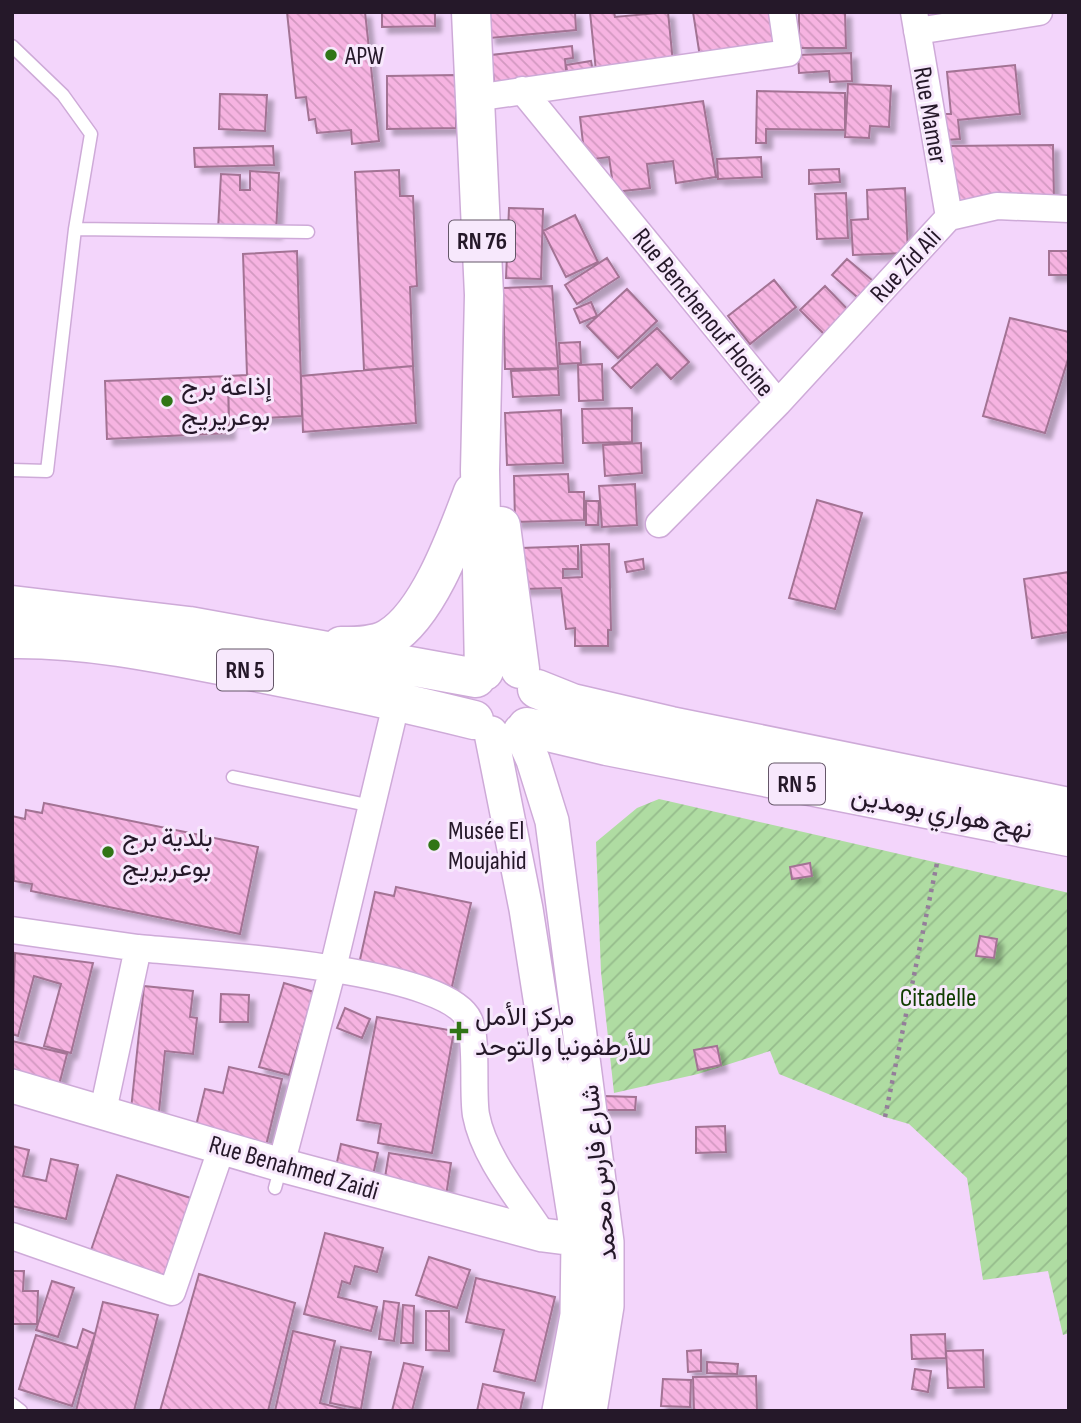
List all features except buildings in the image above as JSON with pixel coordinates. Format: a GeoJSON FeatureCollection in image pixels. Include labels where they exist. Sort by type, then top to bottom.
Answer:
{"type":"FeatureCollection","features":[{"type":"Feature","properties":{"kind":"main road","name":"RN 76"},"geometry":{"type":"LineString","coordinates":[[471,12],[484,295],[480,470]]}},
{"type":"Feature","properties":{"kind":"main road"},"geometry":{"type":"LineString","coordinates":[[296,646],[375,644],[388,639],[404,625],[434,581],[480,470]]}},
{"type":"Feature","properties":{"kind":"main road"},"geometry":{"type":"LineString","coordinates":[[480,470],[498,496],[504,677],[538,709],[503,728],[468,699],[504,677]]}},
{"type":"Feature","properties":{"kind":"main road","name":"نهج هواري بومدين"},"geometry":{"type":"LineString","coordinates":[[12,605],[188,626],[296,646],[504,677],[572,703],[1069,807]]}},
{"type":"Feature","properties":{"kind":"main road","name":"نهج هواري بومدين"},"geometry":{"type":"LineString","coordinates":[[12,639],[75,642],[180,657],[397,700],[503,728],[1069,837]]}},
{"type":"Feature","properties":{"kind":"street"},"geometry":{"type":"LineString","coordinates":[[475,98],[788,53],[782,12]]}},
{"type":"Feature","properties":{"kind":"street"},"geometry":{"type":"LineString","coordinates":[[915,21],[1040,12]]}},
{"type":"Feature","properties":{"kind":"street","name":"Rue Mamer"},"geometry":{"type":"LineString","coordinates":[[915,21],[949,217]]}},
{"type":"Feature","properties":{"kind":"street","name":"Rue Benchenouf Hocine"},"geometry":{"type":"LineString","coordinates":[[522,90],[778,403],[659,524]]}},
{"type":"Feature","properties":{"kind":"street","name":"Rue Zid Ali"},"geometry":{"type":"LineString","coordinates":[[778,403],[949,217],[998,206],[1069,209]]}},
{"type":"Feature","properties":{"kind":"street"},"geometry":{"type":"LineString","coordinates":[[278,1177],[333,968],[397,700]]}},
{"type":"Feature","properties":{"kind":"street","name":"شارع فارس محمد"},"geometry":{"type":"LineString","coordinates":[[503,728],[503,806],[592,1242],[609,1276],[599,1370],[590,1411]]}},
{"type":"Feature","properties":{"kind":"street","name":"شارع فارس محمد"},"geometry":{"type":"LineString","coordinates":[[503,728],[533,760],[552,821],[592,1242],[559,1411]]}},
{"type":"Feature","properties":{"kind":"street"},"geometry":{"type":"LineString","coordinates":[[12,930],[333,968],[432,992],[454,1003],[470,1021],[478,1121],[494,1159],[543,1235]]}},
{"type":"Feature","properties":{"kind":"street"},"geometry":{"type":"LineString","coordinates":[[103,1111],[138,947]]}},
{"type":"Feature","properties":{"kind":"street","name":"Rue Benahmed Zaidi"},"geometry":{"type":"LineString","coordinates":[[12,1086],[222,1147],[278,1177],[543,1235],[592,1242]]}},
{"type":"Feature","properties":{"kind":"street"},"geometry":{"type":"LineString","coordinates":[[12,1236],[172,1292],[222,1147]]}},
{"type":"Feature","properties":{"kind":"street"},"geometry":{"type":"LineString","coordinates":[[599,1370],[610,1411]]}},
{"type":"Feature","properties":{"kind":"lane"},"geometry":{"type":"LineString","coordinates":[[12,46],[63,96],[91,134],[75,229],[47,471],[12,470]]}},
{"type":"Feature","properties":{"kind":"lane"},"geometry":{"type":"LineString","coordinates":[[75,229],[308,232]]}},
{"type":"Feature","properties":{"kind":"lane"},"geometry":{"type":"LineString","coordinates":[[233,777],[372,806]]}},
{"type":"Feature","properties":{"kind":"lane"},"geometry":{"type":"LineString","coordinates":[[12,1404],[21,1411]]}},
{"type":"Feature","properties":{"kind":"path"},"geometry":{"type":"LineString","coordinates":[[885,1118],[937,863]]}},
{"type":"Feature","properties":{"kind":"green space","name":"Citadelle"},"geometry":{"type":"Polygon","coordinates":[[[659,799],[1069,893],[1069,1333],[1063,1335],[1048,1271],[983,1280],[967,1178],[909,1124],[779,1074],[770,1051],[698,1074],[614,1093],[601,972],[596,842],[637,808],[659,799]]]}},
{"type":"Feature","properties":{"kind":"place","name":"APW"},"geometry":{"type":"Point","coordinates":[331,55]}},
{"type":"Feature","properties":{"kind":"place","name":"إذاعة برج بوعريريج"},"geometry":{"type":"Point","coordinates":[167,401]}},
{"type":"Feature","properties":{"kind":"place","name":"Musée El Moujahid"},"geometry":{"type":"Point","coordinates":[434,845]}},
{"type":"Feature","properties":{"kind":"place","name":"بلدية برج بوعريريج"},"geometry":{"type":"Point","coordinates":[108,852]}},
{"type":"Feature","properties":{"kind":"place","name":"مركز الأمل للأرطفونيا والتوحد"},"geometry":{"type":"Point","coordinates":[459,1031]}}]}
